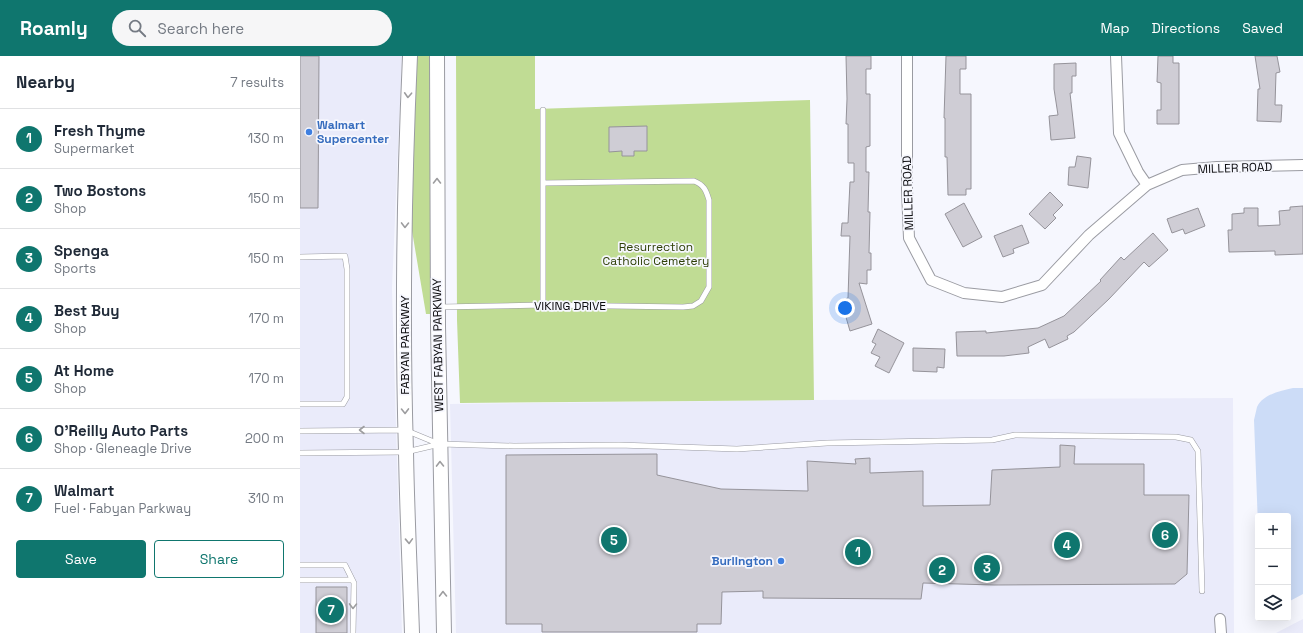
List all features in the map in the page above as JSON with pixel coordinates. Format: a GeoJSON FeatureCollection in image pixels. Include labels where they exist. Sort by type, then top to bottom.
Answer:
{"type":"FeatureCollection","features":[{"type":"Feature","properties":{"kind":"main road","name":"FABYAN PARKWAY"},"geometry":{"type":"LineString","coordinates":[[410,56],[407,109],[404,307],[405,430],[412,633]]}},
{"type":"Feature","properties":{"kind":"main road","name":"WEST FABYAN PARKWAY"},"geometry":{"type":"LineString","coordinates":[[437,56],[438,307],[444,633]]}},
{"type":"Feature","properties":{"kind":"street","name":"MILLER ROAD"},"geometry":{"type":"LineString","coordinates":[[906,56],[906,190],[909,238],[931,280],[964,292],[1002,298],[1042,285],[1089,235],[1147,185],[1182,170],[1303,165]]}},
{"type":"Feature","properties":{"kind":"street"},"geometry":{"type":"LineString","coordinates":[[1116,56],[1119,133],[1138,172],[1147,185]]}},
{"type":"Feature","properties":{"kind":"street"},"geometry":{"type":"LineString","coordinates":[[1220,619],[1221,633]]}},
{"type":"Feature","properties":{"kind":"lane"},"geometry":{"type":"LineString","coordinates":[[543,110],[543,305]]}},
{"type":"Feature","properties":{"kind":"lane","name":"VIKING DRIVE"},"geometry":{"type":"LineString","coordinates":[[438,307],[543,305],[683,307],[693,306],[701,301],[709,287],[710,271],[709,200],[706,190],[701,184],[694,181],[543,183]]}},
{"type":"Feature","properties":{"kind":"lane"},"geometry":{"type":"LineString","coordinates":[[300,257],[345,256],[347,269],[347,396],[343,404],[300,404]]}},
{"type":"Feature","properties":{"kind":"lane"},"geometry":{"type":"LineString","coordinates":[[300,431],[405,430],[440,444]]}},
{"type":"Feature","properties":{"kind":"lane"},"geometry":{"type":"LineString","coordinates":[[300,453],[406,452],[440,444],[514,446],[619,445],[737,449],[827,444],[992,440],[1015,435],[1176,437],[1191,440],[1198,451],[1202,591]]}},
{"type":"Feature","properties":{"kind":"lane"},"geometry":{"type":"LineString","coordinates":[[300,565],[345,565],[354,583],[353,633]]}},
{"type":"Feature","properties":{"kind":"lane"},"geometry":{"type":"LineString","coordinates":[[300,580],[352,580]]}},
{"type":"Feature","properties":{"kind":"lane"},"geometry":{"type":"LineString","coordinates":[[406,633],[411,613]]}},
{"type":"Feature","properties":{"kind":"shaded area"},"geometry":{"type":"Polygon","coordinates":[[[300,56],[402,56],[392,288],[402,633],[300,633],[300,56]]]}},
{"type":"Feature","properties":{"kind":"shaded area"},"geometry":{"type":"Polygon","coordinates":[[[1233,398],[1234,633],[456,633],[450,404],[814,400],[1233,398]]]}},
{"type":"Feature","properties":{"kind":"shaded area"},"geometry":{"type":"Polygon","coordinates":[[[1303,619],[1303,633],[1276,633],[1303,619]]]}},
{"type":"Feature","properties":{"kind":"green space"},"geometry":{"type":"Polygon","coordinates":[[[416,56],[431,56],[431,314],[426,314],[408,207],[416,56]]]}},
{"type":"Feature","properties":{"kind":"green space","name":"Resurrection Catholic Cemetery"},"geometry":{"type":"Polygon","coordinates":[[[456,56],[535,56],[535,109],[810,100],[814,400],[460,403],[457,320],[456,56]]]}},
{"type":"Feature","properties":{"kind":"water"},"geometry":{"type":"Polygon","coordinates":[[[1303,388],[1303,594],[1291,600],[1291,513],[1258,513],[1254,420],[1257,407],[1263,399],[1283,390],[1303,388]]]}},
{"type":"Feature","properties":{"kind":"building","name":"Walmart Supercenter"},"geometry":{"type":"Polygon","coordinates":[[[300,56],[319,56],[318,208],[300,208],[300,56]]]}},
{"type":"Feature","properties":{"kind":"building"},"geometry":{"type":"Polygon","coordinates":[[[846,56],[871,56],[871,69],[866,69],[866,94],[870,94],[870,146],[866,147],[866,172],[869,172],[868,212],[870,212],[869,253],[871,253],[871,270],[867,270],[867,284],[859,283],[872,324],[850,331],[841,300],[848,298],[850,236],[841,236],[842,223],[848,223],[850,182],[854,182],[854,163],[848,163],[848,124],[846,124],[846,56]]]}},
{"type":"Feature","properties":{"kind":"building"},"geometry":{"type":"Polygon","coordinates":[[[946,56],[966,56],[966,69],[960,69],[960,94],[971,94],[971,189],[966,189],[966,195],[948,195],[944,118],[946,56]]]}},
{"type":"Feature","properties":{"kind":"building"},"geometry":{"type":"Polygon","coordinates":[[[1158,56],[1173,56],[1173,63],[1179,63],[1179,124],[1157,124],[1157,110],[1161,110],[1161,83],[1157,82],[1158,56]]]}},
{"type":"Feature","properties":{"kind":"building"},"geometry":{"type":"Polygon","coordinates":[[[1255,56],[1277,56],[1280,72],[1276,73],[1275,105],[1282,105],[1281,122],[1257,121],[1258,89],[1260,89],[1255,56]]]}},
{"type":"Feature","properties":{"kind":"building"},"geometry":{"type":"Polygon","coordinates":[[[1076,63],[1076,76],[1072,76],[1072,93],[1070,93],[1075,138],[1051,140],[1049,116],[1058,115],[1054,89],[1054,64],[1076,63]]]}},
{"type":"Feature","properties":{"kind":"building"},"geometry":{"type":"Polygon","coordinates":[[[647,126],[647,151],[634,151],[634,156],[622,156],[622,151],[609,152],[609,127],[647,126]]]}},
{"type":"Feature","properties":{"kind":"building"},"geometry":{"type":"Polygon","coordinates":[[[1077,156],[1091,158],[1088,188],[1068,185],[1069,167],[1075,167],[1077,156]]]}},
{"type":"Feature","properties":{"kind":"building"},"geometry":{"type":"Polygon","coordinates":[[[1050,192],[1063,205],[1053,215],[1056,218],[1045,229],[1029,214],[1050,192]]]}},
{"type":"Feature","properties":{"kind":"building"},"geometry":{"type":"Polygon","coordinates":[[[964,203],[982,237],[963,247],[945,214],[964,203]]]}},
{"type":"Feature","properties":{"kind":"building"},"geometry":{"type":"Polygon","coordinates":[[[1303,206],[1303,254],[1275,255],[1275,251],[1229,252],[1228,230],[1232,230],[1232,214],[1244,213],[1244,208],[1258,208],[1258,226],[1280,225],[1279,211],[1290,210],[1290,207],[1303,206]]]}},
{"type":"Feature","properties":{"kind":"building"},"geometry":{"type":"Polygon","coordinates":[[[1198,208],[1205,226],[1185,234],[1183,229],[1172,233],[1167,219],[1198,208]]]}},
{"type":"Feature","properties":{"kind":"building"},"geometry":{"type":"Polygon","coordinates":[[[1022,225],[1029,243],[1013,249],[1014,253],[1003,257],[994,236],[1022,225]]]}},
{"type":"Feature","properties":{"kind":"building"},"geometry":{"type":"Polygon","coordinates":[[[1153,233],[1168,250],[1149,267],[1144,262],[1109,299],[1074,332],[1067,336],[1068,339],[1049,348],[1045,339],[1028,347],[1029,353],[1004,356],[957,356],[956,332],[986,331],[986,333],[1038,328],[1064,316],[1101,281],[1100,280],[1121,257],[1124,260],[1153,233]]]}},
{"type":"Feature","properties":{"kind":"building"},"geometry":{"type":"Polygon","coordinates":[[[878,329],[904,343],[889,373],[875,366],[880,357],[871,353],[876,344],[872,342],[878,329]]]}},
{"type":"Feature","properties":{"kind":"building"},"geometry":{"type":"Polygon","coordinates":[[[913,348],[945,349],[944,368],[937,367],[937,372],[913,371],[913,348]]]}},
{"type":"Feature","properties":{"kind":"building"},"geometry":{"type":"Polygon","coordinates":[[[1060,445],[1075,446],[1074,464],[1144,464],[1144,495],[1189,495],[1187,574],[1175,584],[994,585],[923,583],[921,599],[763,598],[763,591],[722,592],[721,624],[697,624],[697,632],[542,632],[542,624],[506,624],[506,455],[657,454],[657,475],[721,489],[808,491],[807,461],[856,464],[855,459],[870,458],[870,473],[923,471],[923,506],[990,505],[992,470],[1060,467],[1060,445]]]}},
{"type":"Feature","properties":{"kind":"building"},"geometry":{"type":"Polygon","coordinates":[[[316,587],[347,587],[347,633],[316,633],[316,587]]]}},
{"type":"Feature","properties":{"kind":"place","name":"Walmart Supercenter"},"geometry":{"type":"Point","coordinates":[309,132]}},
{"type":"Feature","properties":{"kind":"place","name":"O'Reilly Auto Parts"},"geometry":{"type":"Point","coordinates":[1165,535]}},
{"type":"Feature","properties":{"kind":"place","name":"At Home"},"geometry":{"type":"Point","coordinates":[614,540]}},
{"type":"Feature","properties":{"kind":"place","name":"Best Buy"},"geometry":{"type":"Point","coordinates":[1067,545]}},
{"type":"Feature","properties":{"kind":"place","name":"Fresh Thyme"},"geometry":{"type":"Point","coordinates":[858,552]}},
{"type":"Feature","properties":{"kind":"place","name":"Burlington"},"geometry":{"type":"Point","coordinates":[781,561]}},
{"type":"Feature","properties":{"kind":"place","name":"Spenga"},"geometry":{"type":"Point","coordinates":[987,568]}},
{"type":"Feature","properties":{"kind":"place","name":"Two Bostons"},"geometry":{"type":"Point","coordinates":[942,570]}},
{"type":"Feature","properties":{"kind":"place","name":"Walmart"},"geometry":{"type":"Point","coordinates":[331,610]}}]}
